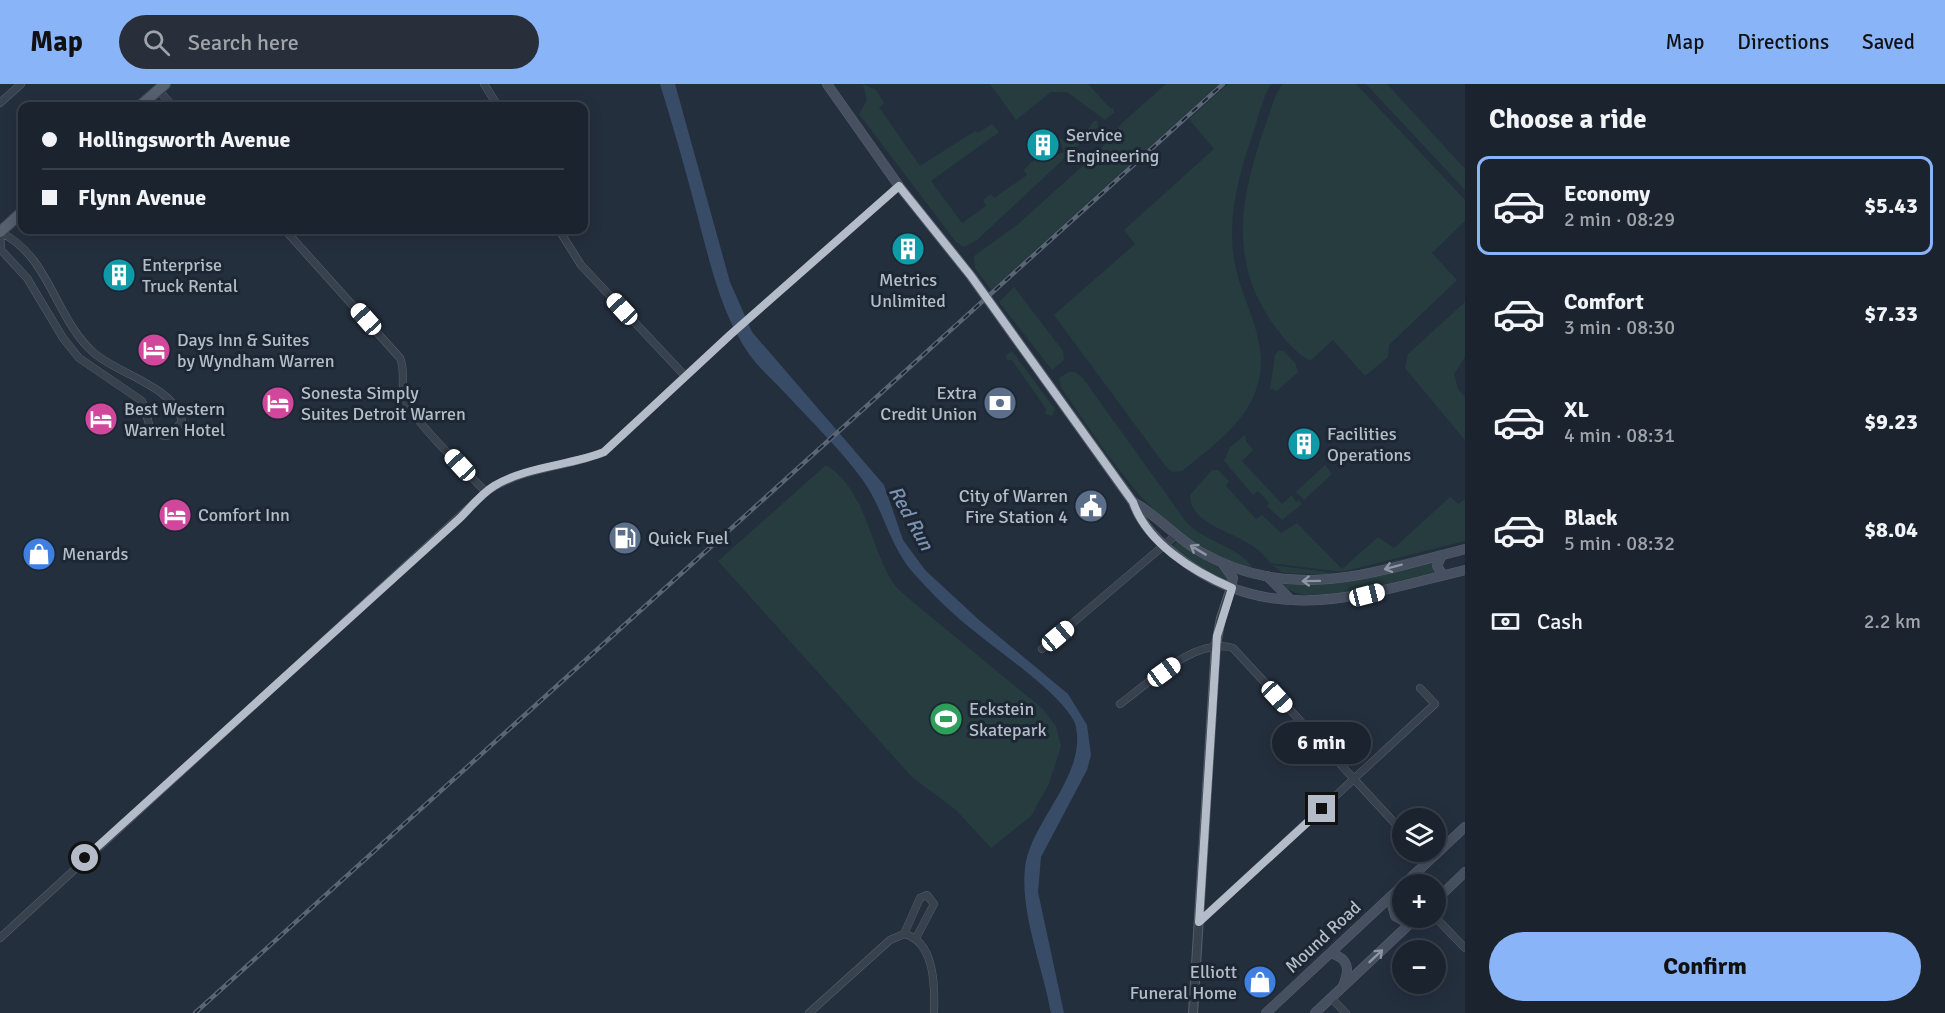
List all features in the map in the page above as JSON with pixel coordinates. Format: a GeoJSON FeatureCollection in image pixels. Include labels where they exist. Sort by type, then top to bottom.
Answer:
{"type":"FeatureCollection","features":[{"type":"Feature","properties":{"kind":"main road"},"geometry":{"type":"LineString","coordinates":[[827,84],[899,186],[971,276],[1133,502],[1138,517],[1164,546],[1200,573],[1232,588],[1293,601],[1323,602],[1354,598],[1465,570]]}},
{"type":"Feature","properties":{"kind":"main road"},"geometry":{"type":"LineString","coordinates":[[144,102],[161,87]]}},
{"type":"Feature","properties":{"kind":"main road"},"geometry":{"type":"LineString","coordinates":[[0,232],[18,216]]}},
{"type":"Feature","properties":{"kind":"main road"},"geometry":{"type":"LineString","coordinates":[[1133,502],[1147,510],[1176,535],[1221,562],[1267,576],[1301,581],[1331,580],[1465,549]]}},
{"type":"Feature","properties":{"kind":"main road"},"geometry":{"type":"LineString","coordinates":[[1442,555],[1437,566],[1443,575]]}},
{"type":"Feature","properties":{"kind":"main road"},"geometry":{"type":"LineString","coordinates":[[1221,562],[1233,579],[1232,588]]}},
{"type":"Feature","properties":{"kind":"main road"},"geometry":{"type":"LineString","coordinates":[[1267,576],[1293,601]]}},
{"type":"Feature","properties":{"kind":"main road","name":"Mound Road"},"geometry":{"type":"LineString","coordinates":[[1446,845],[1465,827]]}},
{"type":"Feature","properties":{"kind":"main road","name":"Mound Road"},"geometry":{"type":"LineString","coordinates":[[1415,874],[1428,862]]}},
{"type":"Feature","properties":{"kind":"main road"},"geometry":{"type":"LineString","coordinates":[[1446,890],[1465,872]]}},
{"type":"Feature","properties":{"kind":"main road"},"geometry":{"type":"LineString","coordinates":[[1390,897],[1392,905]]}},
{"type":"Feature","properties":{"kind":"main road","name":"Mound Road"},"geometry":{"type":"LineString","coordinates":[[1266,1013],[1390,897]]}},
{"type":"Feature","properties":{"kind":"main road"},"geometry":{"type":"LineString","coordinates":[[1315,1013],[1406,928]]}},
{"type":"Feature","properties":{"kind":"main road"},"geometry":{"type":"LineString","coordinates":[[1331,953],[1342,958],[1347,964],[1348,971],[1342,988]]}},
{"type":"Feature","properties":{"kind":"street"},"geometry":{"type":"LineString","coordinates":[[0,103],[21,84]]}},
{"type":"Feature","properties":{"kind":"street"},"geometry":{"type":"LineString","coordinates":[[484,84],[495,102]]}},
{"type":"Feature","properties":{"kind":"street"},"geometry":{"type":"LineString","coordinates":[[161,87],[170,102]]}},
{"type":"Feature","properties":{"kind":"street"},"geometry":{"type":"LineString","coordinates":[[0,938],[486,492],[516,476],[587,459],[604,452],[730,335],[899,186]]}},
{"type":"Feature","properties":{"kind":"street"},"geometry":{"type":"LineString","coordinates":[[0,232],[15,239],[43,273],[71,327],[84,343],[106,361],[174,402],[181,415],[180,427],[171,435],[164,436],[150,427],[142,401],[127,388],[79,358],[63,338],[31,284],[1,249],[0,232]]}},
{"type":"Feature","properties":{"kind":"street"},"geometry":{"type":"LineString","coordinates":[[289,234],[400,358],[404,370],[401,385],[409,408],[486,492]]}},
{"type":"Feature","properties":{"kind":"street"},"geometry":{"type":"LineString","coordinates":[[562,234],[581,265],[686,376]]}},
{"type":"Feature","properties":{"kind":"street"},"geometry":{"type":"LineString","coordinates":[[31,284],[43,273]]}},
{"type":"Feature","properties":{"kind":"street"},"geometry":{"type":"LineString","coordinates":[[63,338],[71,327]]}},
{"type":"Feature","properties":{"kind":"street"},"geometry":{"type":"LineString","coordinates":[[100,373],[106,361]]}},
{"type":"Feature","properties":{"kind":"street"},"geometry":{"type":"LineString","coordinates":[[1042,649],[1176,535]]}},
{"type":"Feature","properties":{"kind":"street"},"geometry":{"type":"LineString","coordinates":[[1193,1013],[1216,645],[1221,618],[1232,588]]}},
{"type":"Feature","properties":{"kind":"street"},"geometry":{"type":"LineString","coordinates":[[1120,704],[1194,652],[1216,645],[1233,648],[1392,820]]}},
{"type":"Feature","properties":{"kind":"street"},"geometry":{"type":"LineString","coordinates":[[1199,922],[1435,704],[1420,688]]}},
{"type":"Feature","properties":{"kind":"street"},"geometry":{"type":"LineString","coordinates":[[904,934],[920,898],[927,895],[934,904],[916,938]]}},
{"type":"Feature","properties":{"kind":"street"},"geometry":{"type":"LineString","coordinates":[[1446,928],[1465,948]]}},
{"type":"Feature","properties":{"kind":"street"},"geometry":{"type":"LineString","coordinates":[[809,1013],[890,940],[904,934],[916,938],[923,944],[928,956],[934,1013]]}},
{"type":"Feature","properties":{"kind":"street"},"geometry":{"type":"LineString","coordinates":[[1332,998],[1346,1013]]}},
{"type":"Feature","properties":{"kind":"green space"},"geometry":{"type":"Polygon","coordinates":[[[863,84],[876,90],[884,103],[879,107],[920,166],[975,131],[978,133],[992,124],[999,132],[931,181],[962,223],[986,206],[983,200],[991,194],[994,198],[1027,175],[1024,170],[1031,162],[1057,152],[1058,154],[1064,152],[1059,138],[1068,142],[1081,138],[1094,121],[1097,121],[1098,127],[977,240],[964,247],[956,242],[859,114],[867,100],[863,84]]]}},
{"type":"Feature","properties":{"kind":"green space"},"geometry":{"type":"Polygon","coordinates":[[[990,84],[1088,84],[1111,109],[1113,107],[1114,113],[1105,120],[1067,92],[1051,92],[1016,120],[990,84]]]}},
{"type":"Feature","properties":{"kind":"green space"},"geometry":{"type":"Polygon","coordinates":[[[1166,84],[1219,84],[991,290],[975,268],[974,256],[1017,225],[1096,154],[1123,122],[1166,84]]]}},
{"type":"Feature","properties":{"kind":"green space"},"geometry":{"type":"Polygon","coordinates":[[[1228,84],[1271,84],[1262,105],[1239,180],[1232,232],[1236,269],[1259,341],[1260,371],[1252,400],[1236,423],[1182,471],[1173,472],[1167,468],[1054,315],[1135,244],[1124,230],[1214,149],[1189,119],[1228,84]]]}},
{"type":"Feature","properties":{"kind":"green space"},"geometry":{"type":"Polygon","coordinates":[[[1282,84],[1356,84],[1465,200],[1465,221],[1432,253],[1457,280],[1389,345],[1388,357],[1365,376],[1333,340],[1310,361],[1292,347],[1269,318],[1254,290],[1246,263],[1243,235],[1244,208],[1249,180],[1265,125],[1282,84]]]}},
{"type":"Feature","properties":{"kind":"green space"},"geometry":{"type":"Polygon","coordinates":[[[1366,84],[1387,84],[1465,169],[1465,190],[1366,84]]]}},
{"type":"Feature","properties":{"kind":"green space"},"geometry":{"type":"Polygon","coordinates":[[[1014,287],[1063,351],[1064,360],[1052,370],[999,302],[1014,287]]]}},
{"type":"Feature","properties":{"kind":"green space"},"geometry":{"type":"Polygon","coordinates":[[[1465,302],[1465,357],[1454,374],[1458,389],[1465,397],[1465,440],[1405,368],[1408,354],[1465,302]]]}},
{"type":"Feature","properties":{"kind":"green space"},"geometry":{"type":"Polygon","coordinates":[[[1012,351],[1055,409],[1052,416],[1045,414],[1046,409],[1012,360],[1007,360],[1006,355],[1012,351]]]}},
{"type":"Feature","properties":{"kind":"green space"},"geometry":{"type":"Polygon","coordinates":[[[1278,351],[1284,351],[1295,363],[1298,372],[1277,391],[1270,389],[1275,355],[1278,351]]]}},
{"type":"Feature","properties":{"kind":"green space"},"geometry":{"type":"Polygon","coordinates":[[[1069,372],[1075,372],[1082,377],[1187,523],[1203,535],[1239,555],[1253,568],[1238,565],[1197,544],[1151,508],[1113,462],[1062,389],[1059,378],[1069,372]]]}},
{"type":"Feature","properties":{"kind":"green space"},"geometry":{"type":"Polygon","coordinates":[[[1245,435],[1246,441],[1253,450],[1242,461],[1282,504],[1292,495],[1296,502],[1299,500],[1302,504],[1282,520],[1267,506],[1269,503],[1258,491],[1253,495],[1224,461],[1230,447],[1245,435]]]}},
{"type":"Feature","properties":{"kind":"green space"},"geometry":{"type":"Polygon","coordinates":[[[826,465],[850,488],[895,586],[1043,709],[1056,726],[1061,746],[1049,784],[1031,816],[991,848],[956,810],[912,777],[718,561],[826,465]]]}},
{"type":"Feature","properties":{"kind":"green space"},"geometry":{"type":"Polygon","coordinates":[[[1325,465],[1332,474],[1304,500],[1296,492],[1325,465]]]}},
{"type":"Feature","properties":{"kind":"green space"},"geometry":{"type":"Polygon","coordinates":[[[1212,470],[1218,470],[1229,481],[1226,486],[1256,519],[1262,515],[1281,533],[1297,523],[1342,569],[1378,537],[1394,548],[1450,497],[1458,504],[1465,499],[1465,541],[1342,572],[1270,563],[1261,552],[1249,544],[1210,524],[1193,507],[1190,495],[1212,470]]]}},
{"type":"Feature","properties":{"kind":"green space"},"geometry":{"type":"Polygon","coordinates":[[[1178,541],[1226,573],[1230,582],[1192,563],[1171,547],[1178,541]]]}},
{"type":"Feature","properties":{"kind":"green space"},"geometry":{"type":"Polygon","coordinates":[[[1465,543],[1344,575],[1283,573],[1272,565],[1343,574],[1465,543]]]}},
{"type":"Feature","properties":{"kind":"green space"},"geometry":{"type":"Polygon","coordinates":[[[1433,562],[1436,573],[1354,594],[1310,596],[1292,591],[1279,582],[1318,584],[1337,582],[1433,562]]]}},
{"type":"Feature","properties":{"kind":"water","name":"Red Run"},"geometry":{"type":"Polygon","coordinates":[[[660,84],[675,84],[730,282],[752,332],[884,485],[903,540],[925,570],[979,620],[1068,694],[1087,725],[1091,755],[1087,770],[1041,857],[1038,892],[1064,1013],[1051,1013],[1029,922],[1024,885],[1029,851],[1073,764],[1077,746],[1076,727],[1071,716],[1048,690],[959,619],[918,578],[893,542],[877,504],[862,479],[835,446],[749,354],[730,321],[716,285],[660,84]]]}},
{"type":"Feature","properties":{"kind":"railway"},"geometry":{"type":"LineString","coordinates":[[195,1013],[1223,84]]}},
{"type":"Feature","properties":{"kind":"place","name":"Service Engineering"},"geometry":{"type":"Point","coordinates":[1043,145]}},
{"type":"Feature","properties":{"kind":"place","name":"Metrics Unlimited"},"geometry":{"type":"Point","coordinates":[908,249]}},
{"type":"Feature","properties":{"kind":"place","name":"Enterprise Truck Rental"},"geometry":{"type":"Point","coordinates":[119,275]}},
{"type":"Feature","properties":{"kind":"place","name":"Days Inn & Suites by Wyndham Warren"},"geometry":{"type":"Point","coordinates":[154,350]}},
{"type":"Feature","properties":{"kind":"place","name":"Sonesta Simply Suites Detroit Warren"},"geometry":{"type":"Point","coordinates":[278,403]}},
{"type":"Feature","properties":{"kind":"place","name":"Extra Credit Union"},"geometry":{"type":"Point","coordinates":[1000,403]}},
{"type":"Feature","properties":{"kind":"place","name":"Best Western Warren Hotel"},"geometry":{"type":"Point","coordinates":[101,419]}},
{"type":"Feature","properties":{"kind":"place","name":"Facilities Operations"},"geometry":{"type":"Point","coordinates":[1304,444]}},
{"type":"Feature","properties":{"kind":"place","name":"City of Warren Fire Station 4"},"geometry":{"type":"Point","coordinates":[1091,506]}},
{"type":"Feature","properties":{"kind":"place","name":"Comfort Inn"},"geometry":{"type":"Point","coordinates":[175,515]}},
{"type":"Feature","properties":{"kind":"place","name":"Quick Fuel"},"geometry":{"type":"Point","coordinates":[625,538]}},
{"type":"Feature","properties":{"kind":"place","name":"Menards"},"geometry":{"type":"Point","coordinates":[39,554]}},
{"type":"Feature","properties":{"kind":"place","name":"Eckstein Skatepark"},"geometry":{"type":"Point","coordinates":[946,719]}},
{"type":"Feature","properties":{"kind":"place","name":"Elliott Funeral Home"},"geometry":{"type":"Point","coordinates":[1260,982]}},
{"type":"Feature","properties":{"kind":"route"},"geometry":{"type":"LineString","coordinates":[[85,858],[486,492],[516,476],[587,459],[604,452],[730,335],[899,186],[971,276],[1133,502],[1138,517],[1144,525],[1186,564],[1232,588],[1217,636],[1199,922],[1322,809]]}}]}
